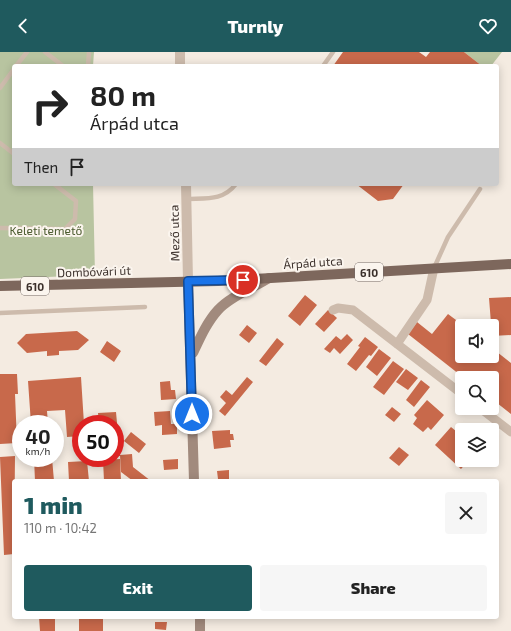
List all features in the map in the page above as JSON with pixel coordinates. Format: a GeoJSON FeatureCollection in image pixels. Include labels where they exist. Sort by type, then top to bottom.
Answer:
{"type":"FeatureCollection","features":[{"type":"Feature","properties":{"kind":"main road","name":"Árpád utca"},"geometry":{"type":"LineString","coordinates":[[188,281],[269,278],[511,264]]}},
{"type":"Feature","properties":{"kind":"main road"},"geometry":{"type":"LineString","coordinates":[[192,355],[206,327],[219,309],[236,296],[269,278]]}},
{"type":"Feature","properties":{"kind":"main road","name":"Dombóvári út"},"geometry":{"type":"LineString","coordinates":[[0,286],[188,281]]}},
{"type":"Feature","properties":{"kind":"main road"},"geometry":{"type":"LineString","coordinates":[[188,281],[192,355],[194,479]]}},
{"type":"Feature","properties":{"kind":"main road"},"geometry":{"type":"LineString","coordinates":[[200,619],[200,631]]}},
{"type":"Feature","properties":{"kind":"street"},"geometry":{"type":"LineString","coordinates":[[180,52],[180,64]]}},
{"type":"Feature","properties":{"kind":"street","name":"Mező utca"},"geometry":{"type":"LineString","coordinates":[[186,186],[188,281]]}},
{"type":"Feature","properties":{"kind":"street"},"geometry":{"type":"LineString","coordinates":[[398,344],[427,300],[432,287],[434,268]]}},
{"type":"Feature","properties":{"kind":"street"},"geometry":{"type":"LineString","coordinates":[[333,310],[338,308],[354,310],[455,389]]}},
{"type":"Feature","properties":{"kind":"street"},"geometry":{"type":"LineString","coordinates":[[489,415],[511,432]]}},
{"type":"Feature","properties":{"kind":"lane"},"geometry":{"type":"LineString","coordinates":[[18,64],[27,52]]}},
{"type":"Feature","properties":{"kind":"lane"},"geometry":{"type":"LineString","coordinates":[[45,52],[61,64]]}},
{"type":"Feature","properties":{"kind":"lane"},"geometry":{"type":"LineString","coordinates":[[88,64],[89,52]]}},
{"type":"Feature","properties":{"kind":"lane"},"geometry":{"type":"LineString","coordinates":[[324,64],[333,52]]}},
{"type":"Feature","properties":{"kind":"lane"},"geometry":{"type":"LineString","coordinates":[[0,88],[12,72]]}},
{"type":"Feature","properties":{"kind":"lane"},"geometry":{"type":"LineString","coordinates":[[0,143],[12,152]]}},
{"type":"Feature","properties":{"kind":"lane"},"geometry":{"type":"LineString","coordinates":[[0,228],[65,229],[75,219],[76,201],[57,186]]}},
{"type":"Feature","properties":{"kind":"lane"},"geometry":{"type":"LineString","coordinates":[[187,199],[213,198],[229,192],[234,186]]}},
{"type":"Feature","properties":{"kind":"lane"},"geometry":{"type":"LineString","coordinates":[[434,268],[448,236],[480,189]]}},
{"type":"Feature","properties":{"kind":"lane"},"geometry":{"type":"LineString","coordinates":[[0,313],[145,307]]}},
{"type":"Feature","properties":{"kind":"green space","name":"Keleti temető"},"geometry":{"type":"Polygon","coordinates":[[[0,52],[94,52],[93,64],[12,64],[12,186],[93,186],[95,275],[0,279],[0,52]]]}},
{"type":"Feature","properties":{"kind":"green space"},"geometry":{"type":"Polygon","coordinates":[[[464,52],[502,52],[493,64],[479,64],[464,52]]]}},
{"type":"Feature","properties":{"kind":"building"},"geometry":{"type":"Polygon","coordinates":[[[343,52],[419,52],[426,57],[430,52],[464,52],[479,64],[334,64],[343,52]]]}},
{"type":"Feature","properties":{"kind":"building"},"geometry":{"type":"Polygon","coordinates":[[[359,186],[403,186],[393,199],[378,201],[359,186]]]}},
{"type":"Feature","properties":{"kind":"building"},"geometry":{"type":"Polygon","coordinates":[[[305,295],[317,305],[300,326],[288,316],[305,295]]]}},
{"type":"Feature","properties":{"kind":"building"},"geometry":{"type":"Polygon","coordinates":[[[511,297],[511,335],[499,336],[499,319],[491,319],[489,298],[511,297]]]}},
{"type":"Feature","properties":{"kind":"building"},"geometry":{"type":"Polygon","coordinates":[[[328,310],[337,318],[324,332],[315,324],[328,310]]]}},
{"type":"Feature","properties":{"kind":"building"},"geometry":{"type":"Polygon","coordinates":[[[448,314],[455,319],[455,363],[499,363],[499,354],[511,363],[511,414],[499,405],[499,371],[455,371],[408,334],[417,322],[432,334],[448,314]]]}},
{"type":"Feature","properties":{"kind":"building"},"geometry":{"type":"Polygon","coordinates":[[[247,325],[257,333],[249,343],[239,335],[247,325]]]}},
{"type":"Feature","properties":{"kind":"building"},"geometry":{"type":"Polygon","coordinates":[[[77,331],[89,340],[78,350],[59,351],[59,355],[47,356],[47,351],[27,353],[17,343],[26,334],[77,331]]]}},
{"type":"Feature","properties":{"kind":"building"},"geometry":{"type":"Polygon","coordinates":[[[347,334],[353,340],[340,354],[334,348],[330,353],[324,349],[336,336],[341,340],[347,334]]]}},
{"type":"Feature","properties":{"kind":"building"},"geometry":{"type":"Polygon","coordinates":[[[365,337],[378,347],[371,356],[369,355],[356,371],[347,364],[360,347],[358,346],[365,337]]]}},
{"type":"Feature","properties":{"kind":"building"},"geometry":{"type":"Polygon","coordinates":[[[277,338],[284,344],[266,366],[259,361],[277,338]]]}},
{"type":"Feature","properties":{"kind":"building"},"geometry":{"type":"Polygon","coordinates":[[[107,341],[121,351],[114,362],[100,352],[107,341]]]}},
{"type":"Feature","properties":{"kind":"building"},"geometry":{"type":"Polygon","coordinates":[[[379,349],[391,358],[377,376],[366,367],[379,349]]]}},
{"type":"Feature","properties":{"kind":"building"},"geometry":{"type":"Polygon","coordinates":[[[393,361],[404,369],[384,395],[373,387],[393,361]]]}},
{"type":"Feature","properties":{"kind":"building"},"geometry":{"type":"Polygon","coordinates":[[[406,369],[418,378],[408,390],[396,382],[406,369]]]}},
{"type":"Feature","properties":{"kind":"building"},"geometry":{"type":"Polygon","coordinates":[[[0,374],[17,374],[18,394],[15,394],[16,415],[12,415],[12,443],[0,444],[0,374]]]}},
{"type":"Feature","properties":{"kind":"building"},"geometry":{"type":"Polygon","coordinates":[[[81,377],[83,415],[72,415],[72,437],[67,437],[65,410],[47,411],[47,415],[30,415],[28,381],[81,377]]]}},
{"type":"Feature","properties":{"kind":"building"},"geometry":{"type":"Polygon","coordinates":[[[247,377],[253,382],[225,416],[219,411],[226,403],[220,397],[226,390],[232,395],[247,377]]]}},
{"type":"Feature","properties":{"kind":"building"},"geometry":{"type":"Polygon","coordinates":[[[421,380],[430,387],[414,407],[406,400],[421,380]]]}},
{"type":"Feature","properties":{"kind":"building"},"geometry":{"type":"Polygon","coordinates":[[[170,381],[171,390],[175,390],[176,399],[161,400],[160,382],[170,381]]]}},
{"type":"Feature","properties":{"kind":"building"},"geometry":{"type":"Polygon","coordinates":[[[427,400],[444,415],[431,430],[428,427],[423,432],[413,424],[417,418],[414,415],[427,400]]]}},
{"type":"Feature","properties":{"kind":"building"},"geometry":{"type":"Polygon","coordinates":[[[392,407],[401,414],[394,422],[385,415],[392,407]]]}},
{"type":"Feature","properties":{"kind":"building"},"geometry":{"type":"Polygon","coordinates":[[[170,411],[171,424],[177,424],[177,434],[162,435],[162,425],[155,426],[154,412],[170,411]]]}},
{"type":"Feature","properties":{"kind":"building"},"geometry":{"type":"Polygon","coordinates":[[[116,412],[116,415],[98,415],[98,413],[116,412]]]}},
{"type":"Feature","properties":{"kind":"building"},"geometry":{"type":"Polygon","coordinates":[[[451,427],[455,430],[455,463],[435,445],[451,427]]]}},
{"type":"Feature","properties":{"kind":"building"},"geometry":{"type":"Polygon","coordinates":[[[230,430],[230,434],[233,434],[234,440],[230,440],[231,447],[214,449],[212,431],[230,430]]]}},
{"type":"Feature","properties":{"kind":"building"},"geometry":{"type":"Polygon","coordinates":[[[131,432],[146,444],[139,453],[124,441],[131,432]]]}},
{"type":"Feature","properties":{"kind":"building"},"geometry":{"type":"Polygon","coordinates":[[[399,447],[409,455],[399,466],[389,458],[399,447]]]}},
{"type":"Feature","properties":{"kind":"building"},"geometry":{"type":"Polygon","coordinates":[[[132,454],[133,467],[148,479],[130,479],[121,472],[121,467],[124,467],[124,455],[132,454]]]}},
{"type":"Feature","properties":{"kind":"building"},"geometry":{"type":"Polygon","coordinates":[[[12,456],[12,467],[15,467],[15,479],[12,479],[12,554],[4,555],[0,457],[12,456]]]}},
{"type":"Feature","properties":{"kind":"building"},"geometry":{"type":"Polygon","coordinates":[[[178,459],[178,469],[164,470],[163,460],[178,459]]]}},
{"type":"Feature","properties":{"kind":"building"},"geometry":{"type":"Polygon","coordinates":[[[68,462],[72,462],[72,467],[88,467],[89,479],[69,479],[68,462]]]}},
{"type":"Feature","properties":{"kind":"building"},"geometry":{"type":"Polygon","coordinates":[[[34,467],[53,467],[54,479],[35,479],[34,467]]]}},
{"type":"Feature","properties":{"kind":"building"},"geometry":{"type":"Polygon","coordinates":[[[103,467],[120,467],[121,479],[104,479],[103,467]]]}},
{"type":"Feature","properties":{"kind":"building"},"geometry":{"type":"Polygon","coordinates":[[[229,470],[229,479],[218,479],[217,471],[229,470]]]}},
{"type":"Feature","properties":{"kind":"building"},"geometry":{"type":"Polygon","coordinates":[[[39,619],[55,619],[55,631],[40,631],[39,619]]]}},
{"type":"Feature","properties":{"kind":"building"},"geometry":{"type":"Polygon","coordinates":[[[79,619],[103,619],[103,631],[79,631],[79,619]]]}},
{"type":"Feature","properties":{"kind":"building"},"geometry":{"type":"Polygon","coordinates":[[[155,622],[167,622],[166,630],[155,629],[155,622]]]}},
{"type":"Feature","properties":{"kind":"route"},"geometry":{"type":"LineString","coordinates":[[192,414],[192,355],[188,281],[243,280]]}}]}
